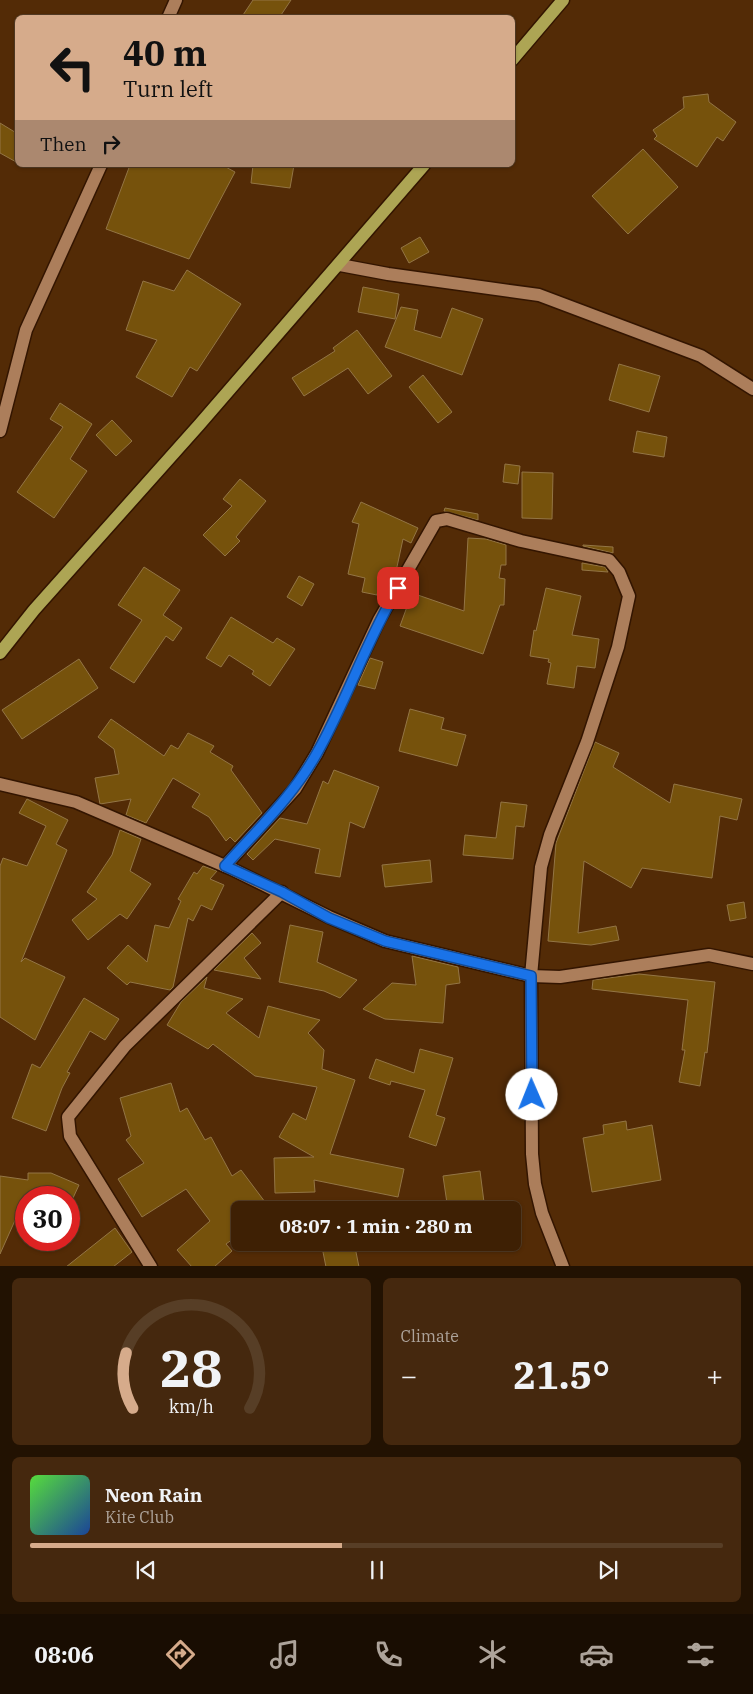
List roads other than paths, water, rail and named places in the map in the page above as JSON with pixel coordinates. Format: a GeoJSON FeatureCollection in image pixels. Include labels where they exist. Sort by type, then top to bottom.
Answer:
{"type":"FeatureCollection","features":[{"type":"Feature","properties":{"kind":"main road"},"geometry":{"type":"LineString","coordinates":[[515,56],[563,0]]}},
{"type":"Feature","properties":{"kind":"main road"},"geometry":{"type":"LineString","coordinates":[[0,653],[34,610],[340,265],[422,167]]}},
{"type":"Feature","properties":{"kind":"street"},"geometry":{"type":"LineString","coordinates":[[0,431],[26,330],[100,167]]}},
{"type":"Feature","properties":{"kind":"street"},"geometry":{"type":"LineString","coordinates":[[340,265],[388,274],[539,295],[701,356],[753,389]]}},
{"type":"Feature","properties":{"kind":"street"},"geometry":{"type":"LineString","coordinates":[[225,866],[294,789],[317,753],[379,620],[436,521],[447,519],[521,540],[609,560],[619,572],[629,596],[618,647],[588,742],[550,835],[541,867],[531,976],[532,1154],[535,1184],[542,1213],[563,1266]]}},
{"type":"Feature","properties":{"kind":"street"},"geometry":{"type":"LineString","coordinates":[[0,784],[76,802],[225,866],[282,892],[329,918],[385,941],[531,976],[560,977],[709,955],[753,964]]}},
{"type":"Feature","properties":{"kind":"street"},"geometry":{"type":"LineString","coordinates":[[152,1266],[70,1136],[68,1116],[125,1046],[282,892]]}}]}
